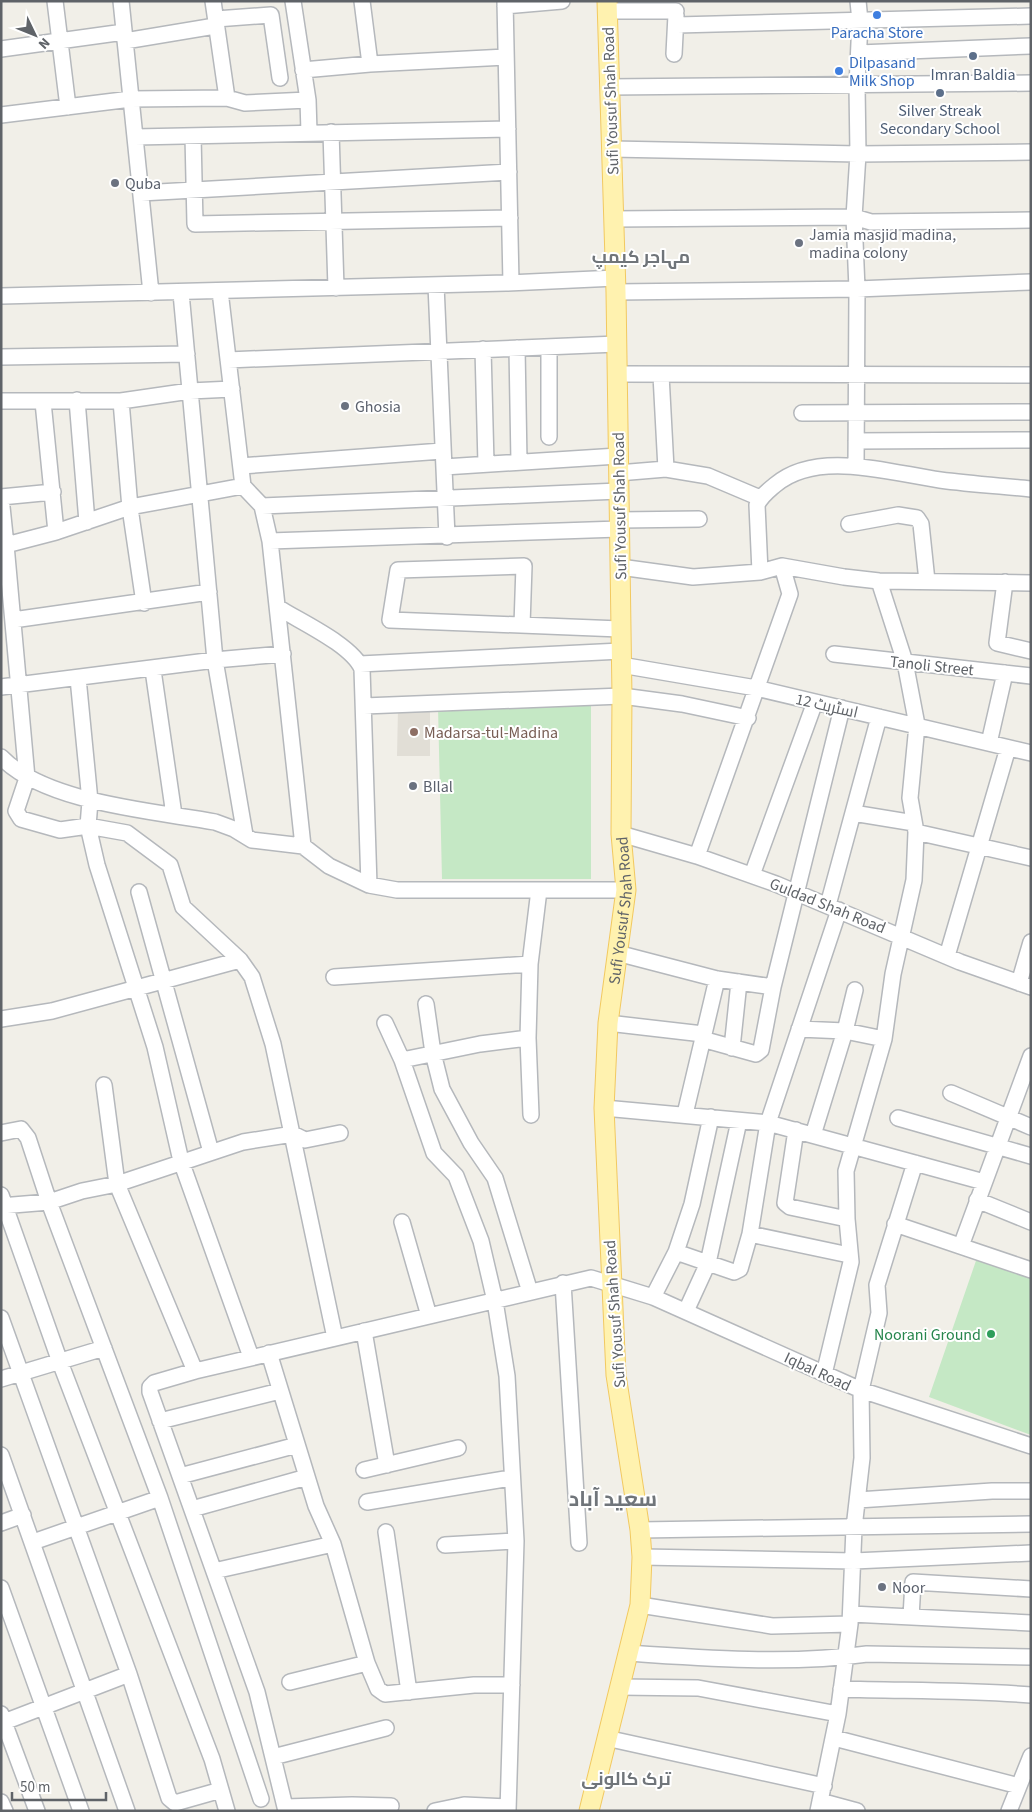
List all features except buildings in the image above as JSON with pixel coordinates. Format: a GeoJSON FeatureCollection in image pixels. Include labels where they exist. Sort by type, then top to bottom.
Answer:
{"type":"FeatureCollection","features":[{"type":"Feature","properties":{"kind":"main road","name":"Sufi Yousuf Shah Road"},"geometry":{"type":"LineString","coordinates":[[589,1811],[640,1605],[642,1557],[640,1530],[616,1375],[604,1108],[608,1023],[626,890],[621,834],[622,696],[617,344],[607,6]]}},
{"type":"Feature","properties":{"kind":"street"},"geometry":{"type":"LineString","coordinates":[[55,1],[68,106]]}},
{"type":"Feature","properties":{"kind":"street"},"geometry":{"type":"LineString","coordinates":[[121,1],[151,293]]}},
{"type":"Feature","properties":{"kind":"street"},"geometry":{"type":"LineString","coordinates":[[214,1],[227,98]]}},
{"type":"Feature","properties":{"kind":"street"},"geometry":{"type":"LineString","coordinates":[[293,1],[308,100],[309,132]]}},
{"type":"Feature","properties":{"kind":"street"},"geometry":{"type":"LineString","coordinates":[[362,1],[370,64]]}},
{"type":"Feature","properties":{"kind":"street"},"geometry":{"type":"LineString","coordinates":[[511,282],[505,4],[562,1]]}},
{"type":"Feature","properties":{"kind":"street"},"geometry":{"type":"LineString","coordinates":[[856,466],[857,289],[854,217],[858,154],[857,86],[860,21],[858,1]]}},
{"type":"Feature","properties":{"kind":"street"},"geometry":{"type":"LineString","coordinates":[[607,6],[676,12],[860,21],[1031,16]]}},
{"type":"Feature","properties":{"kind":"street"},"geometry":{"type":"LineString","coordinates":[[674,54],[676,12]]}},
{"type":"Feature","properties":{"kind":"street"},"geometry":{"type":"LineString","coordinates":[[1,50],[60,41],[125,36],[271,15],[280,78]]}},
{"type":"Feature","properties":{"kind":"street"},"geometry":{"type":"LineString","coordinates":[[859,53],[1031,46]]}},
{"type":"Feature","properties":{"kind":"street"},"geometry":{"type":"LineString","coordinates":[[303,70],[370,64],[506,57]]}},
{"type":"Feature","properties":{"kind":"street"},"geometry":{"type":"LineString","coordinates":[[609,87],[1031,83]]}},
{"type":"Feature","properties":{"kind":"street"},"geometry":{"type":"LineString","coordinates":[[1,115],[131,99],[227,98],[245,103],[308,100]]}},
{"type":"Feature","properties":{"kind":"street"},"geometry":{"type":"LineString","coordinates":[[135,137],[508,129]]}},
{"type":"Feature","properties":{"kind":"street"},"geometry":{"type":"LineString","coordinates":[[331,132],[336,288]]}},
{"type":"Feature","properties":{"kind":"street"},"geometry":{"type":"LineString","coordinates":[[193,136],[195,224],[510,218]]}},
{"type":"Feature","properties":{"kind":"street"},"geometry":{"type":"LineString","coordinates":[[612,149],[858,154],[1031,152]]}},
{"type":"Feature","properties":{"kind":"street"},"geometry":{"type":"LineString","coordinates":[[141,193],[508,172]]}},
{"type":"Feature","properties":{"kind":"street"},"geometry":{"type":"LineString","coordinates":[[614,219],[854,217],[871,222],[1031,220]]}},
{"type":"Feature","properties":{"kind":"street"},"geometry":{"type":"LineString","coordinates":[[1,296],[511,282],[857,289],[1031,282]]}},
{"type":"Feature","properties":{"kind":"street"},"geometry":{"type":"LineString","coordinates":[[436,285],[447,537]]}},
{"type":"Feature","properties":{"kind":"street"},"geometry":{"type":"LineString","coordinates":[[220,291],[243,486],[262,506],[270,541],[279,608],[303,846]]}},
{"type":"Feature","properties":{"kind":"street"},"geometry":{"type":"LineString","coordinates":[[181,292],[215,660],[245,835]]}},
{"type":"Feature","properties":{"kind":"street"},"geometry":{"type":"LineString","coordinates":[[228,360],[617,344]]}},
{"type":"Feature","properties":{"kind":"street"},"geometry":{"type":"LineString","coordinates":[[549,347],[549,437]]}},
{"type":"Feature","properties":{"kind":"street"},"geometry":{"type":"LineString","coordinates":[[518,348],[520,462]]}},
{"type":"Feature","properties":{"kind":"street"},"geometry":{"type":"LineString","coordinates":[[483,350],[486,464]]}},
{"type":"Feature","properties":{"kind":"street"},"geometry":{"type":"LineString","coordinates":[[1,357],[186,354]]}},
{"type":"Feature","properties":{"kind":"street"},"geometry":{"type":"LineString","coordinates":[[617,374],[1031,375]]}},
{"type":"Feature","properties":{"kind":"street"},"geometry":{"type":"LineString","coordinates":[[661,375],[666,469]]}},
{"type":"Feature","properties":{"kind":"street"},"geometry":{"type":"LineString","coordinates":[[1,402],[121,401],[190,391],[232,389]]}},
{"type":"Feature","properties":{"kind":"street"},"geometry":{"type":"LineString","coordinates":[[77,400],[87,522]]}},
{"type":"Feature","properties":{"kind":"street"},"geometry":{"type":"LineString","coordinates":[[121,401],[130,508],[144,603]]}},
{"type":"Feature","properties":{"kind":"street"},"geometry":{"type":"LineString","coordinates":[[44,402],[56,532]]}},
{"type":"Feature","properties":{"kind":"street"},"geometry":{"type":"LineString","coordinates":[[802,413],[1031,412]]}},
{"type":"Feature","properties":{"kind":"street"},"geometry":{"type":"LineString","coordinates":[[856,441],[1031,440]]}},
{"type":"Feature","properties":{"kind":"street"},"geometry":{"type":"LineString","coordinates":[[241,466],[442,451]]}},
{"type":"Feature","properties":{"kind":"street"},"geometry":{"type":"LineString","coordinates":[[444,467],[520,462],[618,474]]}},
{"type":"Feature","properties":{"kind":"street"},"geometry":{"type":"LineString","coordinates":[[760,572],[757,504],[760,498],[787,475],[813,468],[856,466],[941,480],[1031,489]]}},
{"type":"Feature","properties":{"kind":"street"},"geometry":{"type":"LineString","coordinates":[[262,506],[445,498],[666,469],[708,476],[760,498]]}},
{"type":"Feature","properties":{"kind":"street"},"geometry":{"type":"LineString","coordinates":[[6,545],[56,532],[130,508],[243,486]]}},
{"type":"Feature","properties":{"kind":"street"},"geometry":{"type":"LineString","coordinates":[[53,492],[1,497],[27,778],[16,811],[21,819],[60,830],[88,826],[127,833],[163,858],[170,865],[183,907],[240,960],[252,977],[273,1044],[335,1338]]}},
{"type":"Feature","properties":{"kind":"street"},"geometry":{"type":"LineString","coordinates":[[849,524],[898,515],[917,518],[921,524],[928,581]]}},
{"type":"Feature","properties":{"kind":"street"},"geometry":{"type":"LineString","coordinates":[[270,541],[447,537],[699,518]]}},
{"type":"Feature","properties":{"kind":"street"},"geometry":{"type":"LineString","coordinates":[[522,625],[524,566],[398,570],[390,620],[620,629]]}},
{"type":"Feature","properties":{"kind":"street"},"geometry":{"type":"LineString","coordinates":[[697,856],[748,718],[756,688],[790,594],[782,566]]}},
{"type":"Feature","properties":{"kind":"street"},"geometry":{"type":"LineString","coordinates":[[620,567],[650,573],[693,577],[760,572],[782,566],[844,577],[879,580],[1031,583]]}},
{"type":"Feature","properties":{"kind":"street"},"geometry":{"type":"LineString","coordinates":[[824,1374],[851,1262],[847,1219],[846,1171],[884,1039],[893,974],[914,880],[915,827],[910,798],[917,726],[905,662],[879,580]]}},
{"type":"Feature","properties":{"kind":"street"},"geometry":{"type":"LineString","coordinates":[[1005,582],[997,643],[1031,651]]}},
{"type":"Feature","properties":{"kind":"street"},"geometry":{"type":"LineString","coordinates":[[13,620],[144,603],[209,592]]}},
{"type":"Feature","properties":{"kind":"street"},"geometry":{"type":"LineString","coordinates":[[279,608],[348,650],[360,664],[364,706],[369,886]]}},
{"type":"Feature","properties":{"kind":"street"},"geometry":{"type":"LineString","coordinates":[[1,687],[154,670],[215,660],[283,654]]}},
{"type":"Feature","properties":{"kind":"street","name":"Tanoli Street"},"geometry":{"type":"LineString","coordinates":[[834,654],[1031,676]]}},
{"type":"Feature","properties":{"kind":"street","name":"اسٹریٹ 12"},"geometry":{"type":"LineString","coordinates":[[360,664],[621,658],[1031,753]]}},
{"type":"Feature","properties":{"kind":"street"},"geometry":{"type":"LineString","coordinates":[[154,670],[174,815]]}},
{"type":"Feature","properties":{"kind":"street"},"geometry":{"type":"LineString","coordinates":[[990,743],[1005,673]]}},
{"type":"Feature","properties":{"kind":"street"},"geometry":{"type":"LineString","coordinates":[[78,678],[90,801],[88,826],[97,865],[139,989],[155,1047],[181,1160],[251,1358]]}},
{"type":"Feature","properties":{"kind":"street"},"geometry":{"type":"LineString","coordinates":[[364,706],[622,696],[682,704],[748,718]]}},
{"type":"Feature","properties":{"kind":"street"},"geometry":{"type":"LineString","coordinates":[[752,875],[815,702]]}},
{"type":"Feature","properties":{"kind":"street"},"geometry":{"type":"LineString","coordinates":[[608,1023],[702,1037],[732,1048],[756,1054],[759,1053],[773,987],[842,708]]}},
{"type":"Feature","properties":{"kind":"street"},"geometry":{"type":"LineString","coordinates":[[676,1252],[734,1272],[738,1271],[750,1234],[768,1122],[799,1029],[834,908],[853,813],[879,717]]}},
{"type":"Feature","properties":{"kind":"street"},"geometry":{"type":"LineString","coordinates":[[947,956],[978,844],[1008,748]]}},
{"type":"Feature","properties":{"kind":"street"},"geometry":{"type":"LineString","coordinates":[[3,765],[27,778],[90,801],[215,822],[252,840],[303,846],[330,866],[369,886],[397,890],[626,890]]}},
{"type":"Feature","properties":{"kind":"street"},"geometry":{"type":"LineString","coordinates":[[853,813],[915,827],[1031,858]]}},
{"type":"Feature","properties":{"kind":"street","name":"Guldad Shah Road"},"geometry":{"type":"LineString","coordinates":[[621,834],[697,856],[752,875],[947,956],[1025,985]]}},
{"type":"Feature","properties":{"kind":"street"},"geometry":{"type":"LineString","coordinates":[[531,1115],[528,1038],[530,964],[539,890]]}},
{"type":"Feature","properties":{"kind":"street"},"geometry":{"type":"LineString","coordinates":[[139,892],[211,1152]]}},
{"type":"Feature","properties":{"kind":"street"},"geometry":{"type":"LineString","coordinates":[[1025,985],[1031,942]]}},
{"type":"Feature","properties":{"kind":"street"},"geometry":{"type":"LineString","coordinates":[[617,953],[717,978],[773,987]]}},
{"type":"Feature","properties":{"kind":"street"},"geometry":{"type":"LineString","coordinates":[[1,1019],[52,1011],[139,989],[240,960]]}},
{"type":"Feature","properties":{"kind":"street"},"geometry":{"type":"LineString","coordinates":[[334,977],[530,964]]}},
{"type":"Feature","properties":{"kind":"street"},"geometry":{"type":"LineString","coordinates":[[685,1114],[717,978]]}},
{"type":"Feature","properties":{"kind":"street"},"geometry":{"type":"LineString","coordinates":[[732,1048],[739,982]]}},
{"type":"Feature","properties":{"kind":"street"},"geometry":{"type":"LineString","coordinates":[[813,1135],[845,1031],[854,990]]}},
{"type":"Feature","properties":{"kind":"street"},"geometry":{"type":"LineString","coordinates":[[426,1004],[433,1053],[442,1089],[471,1143],[495,1178],[530,1292]]}},
{"type":"Feature","properties":{"kind":"street"},"geometry":{"type":"LineString","coordinates":[[385,1023],[402,1060],[434,1153],[456,1176],[481,1241],[495,1301],[507,1376],[511,1478],[516,1541],[508,1809],[464,1805],[435,1811]]}},
{"type":"Feature","properties":{"kind":"street"},"geometry":{"type":"LineString","coordinates":[[799,1029],[845,1031],[884,1039]]}},
{"type":"Feature","properties":{"kind":"street"},"geometry":{"type":"LineString","coordinates":[[402,1060],[433,1053],[528,1038]]}},
{"type":"Feature","properties":{"kind":"street"},"geometry":{"type":"LineString","coordinates":[[961,1246],[1031,1056]]}},
{"type":"Feature","properties":{"kind":"street"},"geometry":{"type":"LineString","coordinates":[[104,1085],[117,1184],[195,1370]]}},
{"type":"Feature","properties":{"kind":"street"},"geometry":{"type":"LineString","coordinates":[[951,1093],[1031,1127]]}},
{"type":"Feature","properties":{"kind":"street"},"geometry":{"type":"LineString","coordinates":[[604,1108],[768,1122],[984,1182]]}},
{"type":"Feature","properties":{"kind":"street"},"geometry":{"type":"LineString","coordinates":[[653,1296],[676,1252],[692,1204],[710,1117]]}},
{"type":"Feature","properties":{"kind":"street"},"geometry":{"type":"LineString","coordinates":[[898,1118],[998,1144],[1031,1156]]}},
{"type":"Feature","properties":{"kind":"street"},"geometry":{"type":"LineString","coordinates":[[686,1311],[708,1263],[739,1121]]}},
{"type":"Feature","properties":{"kind":"street"},"geometry":{"type":"LineString","coordinates":[[1,1133],[21,1129],[25,1133],[160,1498],[261,1800]]}},
{"type":"Feature","properties":{"kind":"street"},"geometry":{"type":"LineString","coordinates":[[796,1130],[785,1203],[790,1207],[847,1219]]}},
{"type":"Feature","properties":{"kind":"street"},"geometry":{"type":"LineString","coordinates":[[227,1811],[212,1759],[60,1362],[3,1202],[49,1202],[117,1184],[181,1160],[243,1142],[293,1134],[305,1140],[340,1133]]}},
{"type":"Feature","properties":{"kind":"street"},"geometry":{"type":"LineString","coordinates":[[857,1811],[819,1806],[834,1738],[851,1619],[854,1528],[863,1450],[860,1390],[879,1313],[877,1285],[915,1163]]}},
{"type":"Feature","properties":{"kind":"street"},"geometry":{"type":"LineString","coordinates":[[977,1200],[1031,1222]]}},
{"type":"Feature","properties":{"kind":"street"},"geometry":{"type":"LineString","coordinates":[[402,1222],[429,1316]]}},
{"type":"Feature","properties":{"kind":"street"},"geometry":{"type":"LineString","coordinates":[[895,1224],[1031,1270]]}},
{"type":"Feature","properties":{"kind":"street"},"geometry":{"type":"LineString","coordinates":[[750,1234],[849,1255]]}},
{"type":"Feature","properties":{"kind":"street","name":"Iqbal Road"},"geometry":{"type":"LineString","coordinates":[[160,1421],[150,1387],[154,1383],[195,1370],[591,1278],[611,1282],[653,1296],[860,1390],[1031,1446]]}},
{"type":"Feature","properties":{"kind":"street"},"geometry":{"type":"LineString","coordinates":[[563,1283],[579,1543]]}},
{"type":"Feature","properties":{"kind":"street"},"geometry":{"type":"LineString","coordinates":[[1,1318],[129,1674],[168,1798],[175,1803],[196,1804],[221,1790]]}},
{"type":"Feature","properties":{"kind":"street"},"geometry":{"type":"LineString","coordinates":[[364,1331],[387,1465]]}},
{"type":"Feature","properties":{"kind":"street"},"geometry":{"type":"LineString","coordinates":[[1,1379],[104,1348]]}},
{"type":"Feature","properties":{"kind":"street"},"geometry":{"type":"LineString","coordinates":[[269,1353],[316,1506],[333,1544],[367,1663],[382,1693],[474,1685],[512,1685]]}},
{"type":"Feature","properties":{"kind":"street"},"geometry":{"type":"LineString","coordinates":[[280,1391],[160,1421],[257,1692],[286,1809],[352,1804],[391,1806]]}},
{"type":"Feature","properties":{"kind":"street"},"geometry":{"type":"LineString","coordinates":[[180,1476],[297,1445]]}},
{"type":"Feature","properties":{"kind":"street"},"geometry":{"type":"LineString","coordinates":[[364,1470],[458,1448]]}},
{"type":"Feature","properties":{"kind":"street"},"geometry":{"type":"LineString","coordinates":[[1,1455],[127,1811]]}},
{"type":"Feature","properties":{"kind":"street"},"geometry":{"type":"LineString","coordinates":[[192,1509],[307,1477]]}},
{"type":"Feature","properties":{"kind":"street"},"geometry":{"type":"LineString","coordinates":[[367,1502],[511,1478]]}},
{"type":"Feature","properties":{"kind":"street"},"geometry":{"type":"LineString","coordinates":[[858,1500],[992,1491],[1031,1491]]}},
{"type":"Feature","properties":{"kind":"street"},"geometry":{"type":"LineString","coordinates":[[33,1542],[160,1498]]}},
{"type":"Feature","properties":{"kind":"street"},"geometry":{"type":"LineString","coordinates":[[1,1523],[23,1516]]}},
{"type":"Feature","properties":{"kind":"street"},"geometry":{"type":"LineString","coordinates":[[640,1530],[1031,1524]]}},
{"type":"Feature","properties":{"kind":"street"},"geometry":{"type":"LineString","coordinates":[[386,1532],[409,1692]]}},
{"type":"Feature","properties":{"kind":"street"},"geometry":{"type":"LineString","coordinates":[[445,1545],[516,1541]]}},
{"type":"Feature","properties":{"kind":"street"},"geometry":{"type":"LineString","coordinates":[[214,1571],[333,1544]]}},
{"type":"Feature","properties":{"kind":"street"},"geometry":{"type":"LineString","coordinates":[[642,1557],[854,1561],[1031,1553]]}},
{"type":"Feature","properties":{"kind":"street"},"geometry":{"type":"LineString","coordinates":[[911,1617],[913,1582],[1031,1589]]}},
{"type":"Feature","properties":{"kind":"street"},"geometry":{"type":"LineString","coordinates":[[1,1588],[81,1811]]}},
{"type":"Feature","properties":{"kind":"street"},"geometry":{"type":"LineString","coordinates":[[640,1605],[772,1626],[851,1619],[911,1617],[1031,1623]]}},
{"type":"Feature","properties":{"kind":"street"},"geometry":{"type":"LineString","coordinates":[[627,1654],[739,1660],[845,1657],[867,1654],[1031,1657]]}},
{"type":"Feature","properties":{"kind":"street"},"geometry":{"type":"LineString","coordinates":[[290,1682],[367,1663]]}},
{"type":"Feature","properties":{"kind":"street"},"geometry":{"type":"LineString","coordinates":[[37,1811],[3,1718],[44,1706],[129,1674]]}},
{"type":"Feature","properties":{"kind":"street"},"geometry":{"type":"LineString","coordinates":[[619,1687],[698,1688],[838,1714]]}},
{"type":"Feature","properties":{"kind":"street"},"geometry":{"type":"LineString","coordinates":[[841,1689],[922,1692],[963,1690],[1031,1695]]}},
{"type":"Feature","properties":{"kind":"street"},"geometry":{"type":"LineString","coordinates":[[273,1757],[386,1728]]}},
{"type":"Feature","properties":{"kind":"street"},"geometry":{"type":"LineString","coordinates":[[606,1738],[824,1786]]}},
{"type":"Feature","properties":{"kind":"street"},"geometry":{"type":"LineString","coordinates":[[834,1738],[1019,1786]]}},
{"type":"Feature","properties":{"kind":"street"},"geometry":{"type":"LineString","coordinates":[[1009,1811],[1031,1756]]}},
{"type":"Feature","properties":{"kind":"street"},"geometry":{"type":"LineString","coordinates":[[1,1802],[5,1811]]}},
{"type":"Feature","properties":{"kind":"shaded area","name":"Madarsa-tul-Madina"},"geometry":{"type":"Polygon","coordinates":[[[430,706],[430,756],[397,756],[398,708],[430,706]]]}},
{"type":"Feature","properties":{"kind":"green space"},"geometry":{"type":"Polygon","coordinates":[[[591,702],[591,879],[442,879],[438,707],[591,702]]]}},
{"type":"Feature","properties":{"kind":"green space","name":"Noorani Ground"},"geometry":{"type":"Polygon","coordinates":[[[979,1252],[1031,1270],[1031,1435],[929,1397],[979,1252]]]}},
{"type":"Feature","properties":{"kind":"place","name":"Paracha Store"},"geometry":{"type":"Point","coordinates":[877,15]}},
{"type":"Feature","properties":{"kind":"place","name":"Imran Baldia"},"geometry":{"type":"Point","coordinates":[973,56]}},
{"type":"Feature","properties":{"kind":"place","name":"Dilpasand Milk Shop"},"geometry":{"type":"Point","coordinates":[839,71]}},
{"type":"Feature","properties":{"kind":"place","name":"Silver Streak Secondary School"},"geometry":{"type":"Point","coordinates":[940,93]}},
{"type":"Feature","properties":{"kind":"place","name":"Quba"},"geometry":{"type":"Point","coordinates":[115,183]}},
{"type":"Feature","properties":{"kind":"place","name":"Jamia masjid madina, madina colony"},"geometry":{"type":"Point","coordinates":[799,243]}},
{"type":"Feature","properties":{"kind":"place","name":"Ghosia"},"geometry":{"type":"Point","coordinates":[345,406]}},
{"type":"Feature","properties":{"kind":"place","name":"Madarsa-tul-Madina"},"geometry":{"type":"Point","coordinates":[414,732]}},
{"type":"Feature","properties":{"kind":"place","name":"BIlal"},"geometry":{"type":"Point","coordinates":[413,786]}},
{"type":"Feature","properties":{"kind":"place","name":"Noorani Ground"},"geometry":{"type":"Point","coordinates":[991,1334]}},
{"type":"Feature","properties":{"kind":"place","name":"Noor"},"geometry":{"type":"Point","coordinates":[882,1587]}},
{"type":"Feature","properties":{"kind":"district","name":"مہاجر کیمپ"},"geometry":{"type":"Point","coordinates":[641,257]}},
{"type":"Feature","properties":{"kind":"district","name":"سعید آباد"},"geometry":{"type":"Point","coordinates":[613,1499]}},
{"type":"Feature","properties":{"kind":"district","name":"ترک کالونی"},"geometry":{"type":"Point","coordinates":[626,1779]}}]}
